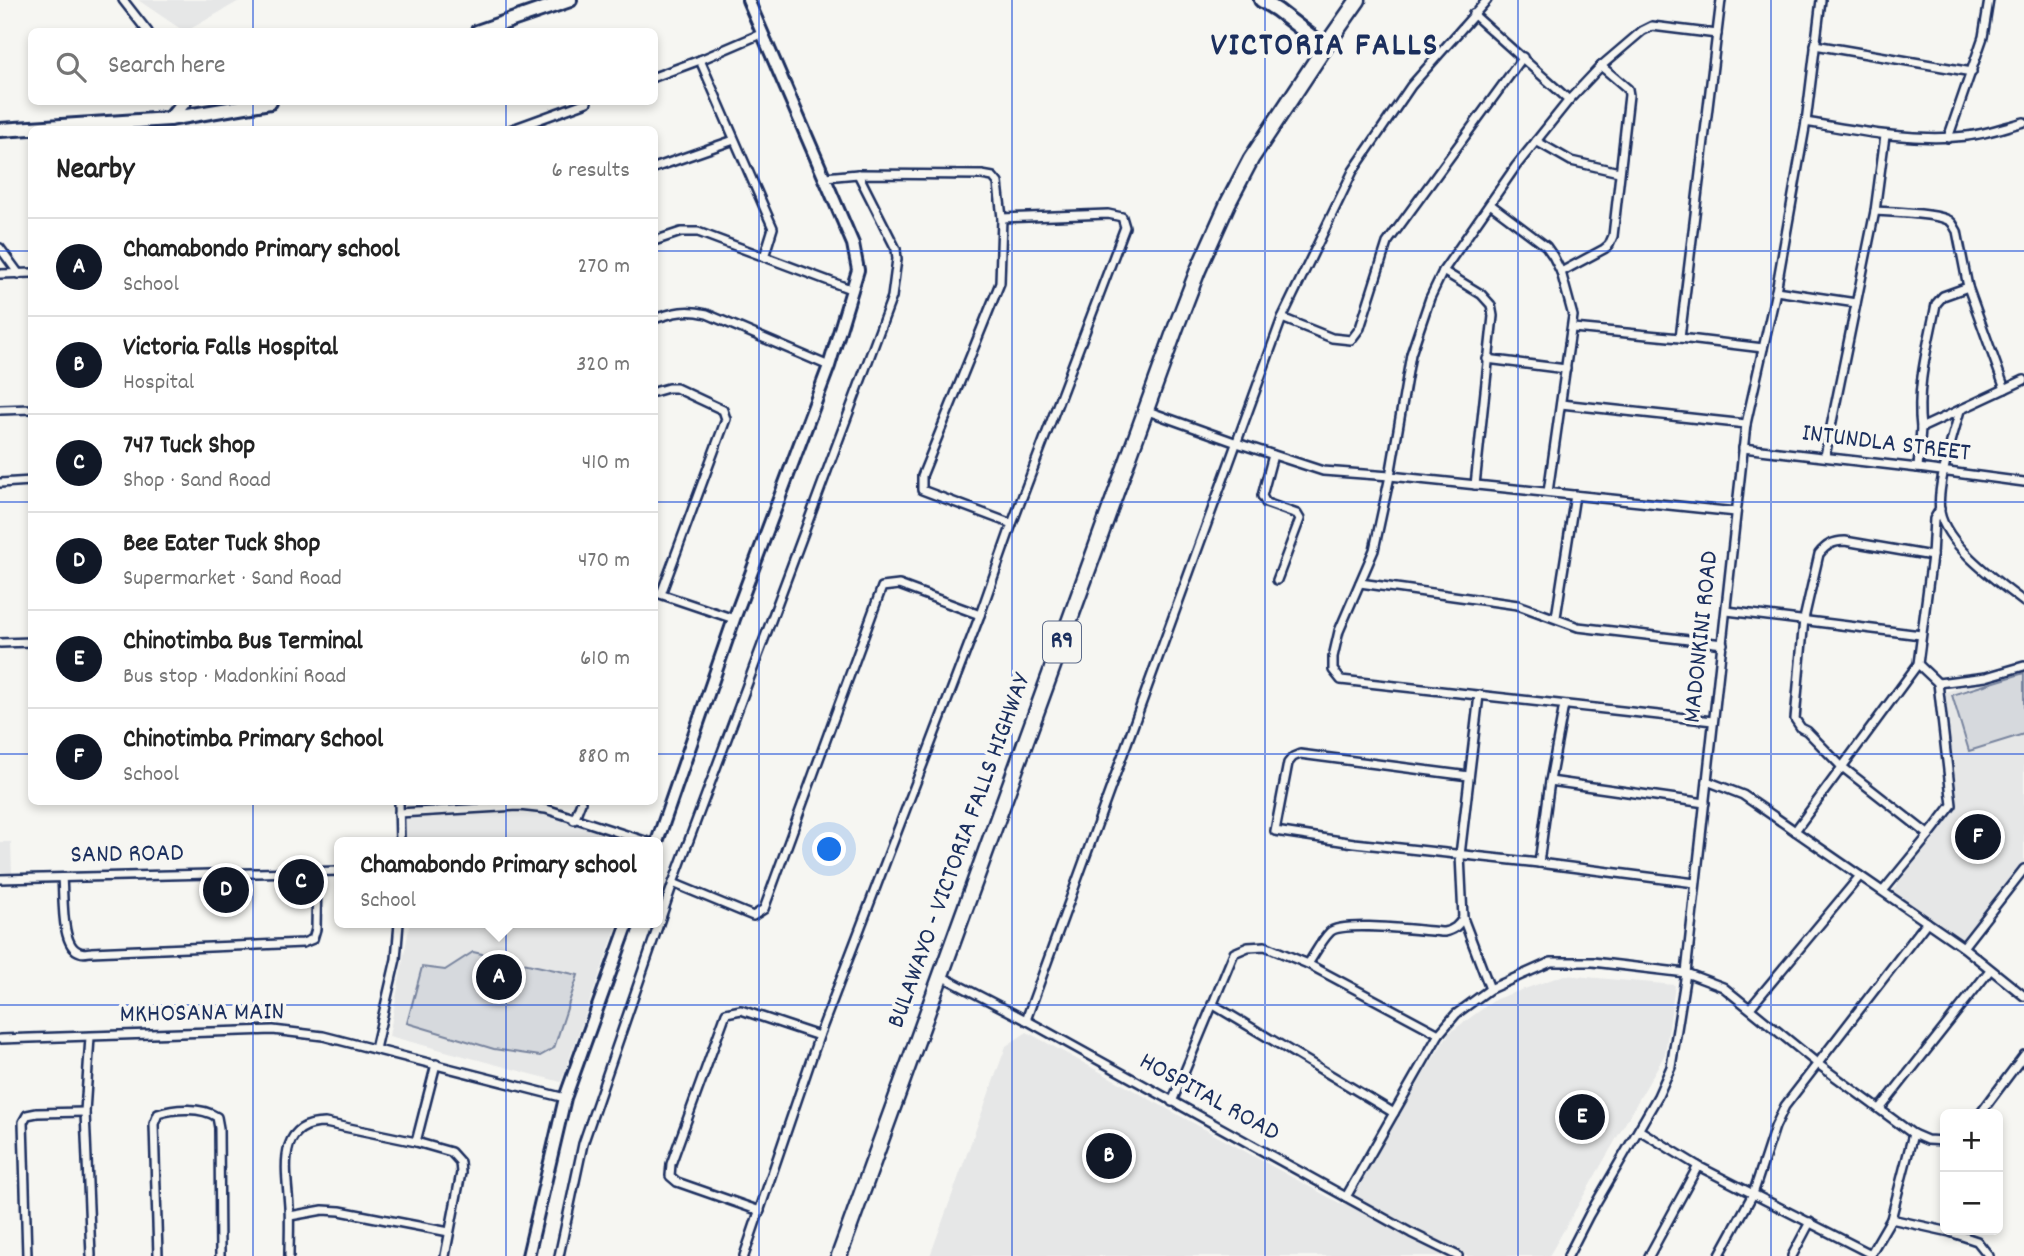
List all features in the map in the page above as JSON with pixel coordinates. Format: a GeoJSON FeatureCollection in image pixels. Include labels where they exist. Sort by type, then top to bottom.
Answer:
{"type":"FeatureCollection","features":[{"type":"Feature","properties":{"kind":"highway","name":"R9"},"geometry":{"type":"LineString","coordinates":[[1325,47],[1358,0]]}},
{"type":"Feature","properties":{"kind":"highway","name":"BULAWAYO - VICTORIA FALLS HIGHWAY"},"geometry":{"type":"LineString","coordinates":[[839,1256],[1185,304],[1228,203],[1251,159],[1325,47]]}},
{"type":"Feature","properties":{"kind":"main road"},"geometry":{"type":"LineString","coordinates":[[489,28],[570,0]]}},
{"type":"Feature","properties":{"kind":"main road"},"geometry":{"type":"LineString","coordinates":[[1261,0],[1325,47]]}},
{"type":"Feature","properties":{"kind":"main road"},"geometry":{"type":"LineString","coordinates":[[169,119],[181,105]]}},
{"type":"Feature","properties":{"kind":"main road"},"geometry":{"type":"LineString","coordinates":[[218,105],[226,109]]}},
{"type":"Feature","properties":{"kind":"main road"},"geometry":{"type":"LineString","coordinates":[[61,126],[169,119],[201,107],[226,109],[251,105]]}},
{"type":"Feature","properties":{"kind":"main road"},"geometry":{"type":"LineString","coordinates":[[0,130],[28,128]]}},
{"type":"Feature","properties":{"kind":"street"},"geometry":{"type":"LineString","coordinates":[[123,0],[145,28]]}},
{"type":"Feature","properties":{"kind":"street"},"geometry":{"type":"LineString","coordinates":[[659,837],[734,619],[829,366],[858,270],[857,256],[825,177],[748,0]]}},
{"type":"Feature","properties":{"kind":"street"},"geometry":{"type":"LineString","coordinates":[[1026,1020],[1282,318],[1353,171],[1411,86],[1487,0]]}},
{"type":"Feature","properties":{"kind":"street"},"geometry":{"type":"LineString","coordinates":[[1681,338],[1721,0]]}},
{"type":"Feature","properties":{"kind":"street","name":"MADONKINI ROAD"},"geometry":{"type":"LineString","coordinates":[[1568,1256],[1658,1096],[1671,1067],[1686,973],[1746,424],[1776,291],[1805,122],[1821,0]]}},
{"type":"Feature","properties":{"kind":"street"},"geometry":{"type":"LineString","coordinates":[[1948,138],[1983,37],[1989,0]]}},
{"type":"Feature","properties":{"kind":"street"},"geometry":{"type":"LineString","coordinates":[[1473,14],[1569,100]]}},
{"type":"Feature","properties":{"kind":"street"},"geometry":{"type":"LineString","coordinates":[[1713,721],[1341,680],[1333,670],[1333,657],[1339,631],[1374,550],[1391,476],[1411,354],[1430,298],[1443,271],[1536,141],[1601,66],[1642,31],[1652,26],[1717,34]]}},
{"type":"Feature","properties":{"kind":"street"},"geometry":{"type":"LineString","coordinates":[[658,76],[764,33]]}},
{"type":"Feature","properties":{"kind":"street"},"geometry":{"type":"LineString","coordinates":[[1815,45],[1972,72]]}},
{"type":"Feature","properties":{"kind":"street"},"geometry":{"type":"LineString","coordinates":[[1282,318],[1332,338],[1351,340],[1360,328],[1387,243],[1523,57]]}},
{"type":"Feature","properties":{"kind":"street"},"geometry":{"type":"LineString","coordinates":[[700,60],[773,228],[764,257]]}},
{"type":"Feature","properties":{"kind":"street"},"geometry":{"type":"LineString","coordinates":[[1561,272],[1609,245],[1613,233],[1629,92],[1601,66]]}},
{"type":"Feature","properties":{"kind":"street"},"geometry":{"type":"LineString","coordinates":[[521,126],[579,105]]}},
{"type":"Feature","properties":{"kind":"street"},"geometry":{"type":"LineString","coordinates":[[1805,122],[1885,136],[1948,138],[1969,136],[2024,122]]}},
{"type":"Feature","properties":{"kind":"street"},"geometry":{"type":"LineString","coordinates":[[1825,456],[1875,211],[1885,136]]}},
{"type":"Feature","properties":{"kind":"street"},"geometry":{"type":"LineString","coordinates":[[658,167],[734,140]]}},
{"type":"Feature","properties":{"kind":"street"},"geometry":{"type":"LineString","coordinates":[[1536,141],[1562,158],[1619,172]]}},
{"type":"Feature","properties":{"kind":"street"},"geometry":{"type":"LineString","coordinates":[[825,177],[858,173],[982,175],[993,177],[998,183],[1002,219],[1000,283],[922,476],[922,490],[1012,524]]}},
{"type":"Feature","properties":{"kind":"street"},"geometry":{"type":"LineString","coordinates":[[663,912],[892,297],[896,249],[858,173]]}},
{"type":"Feature","properties":{"kind":"street"},"geometry":{"type":"LineString","coordinates":[[1490,204],[1546,246],[1561,272],[1573,316],[1548,492]]}},
{"type":"Feature","properties":{"kind":"street"},"geometry":{"type":"LineString","coordinates":[[1875,211],[1943,218],[1952,222],[1968,287],[2005,389]]}},
{"type":"Feature","properties":{"kind":"street"},"geometry":{"type":"LineString","coordinates":[[744,1256],[819,1036],[1125,227],[1122,217],[1108,214],[1002,219]]}},
{"type":"Feature","properties":{"kind":"street"},"geometry":{"type":"LineString","coordinates":[[658,241],[681,232],[698,232],[853,290]]}},
{"type":"Feature","properties":{"kind":"street"},"geometry":{"type":"LineString","coordinates":[[0,248],[19,274]]}},
{"type":"Feature","properties":{"kind":"street"},"geometry":{"type":"LineString","coordinates":[[1443,271],[1481,294],[1491,305],[1493,316],[1475,485]]}},
{"type":"Feature","properties":{"kind":"street"},"geometry":{"type":"LineString","coordinates":[[0,274],[28,273]]}},
{"type":"Feature","properties":{"kind":"street"},"geometry":{"type":"LineString","coordinates":[[1918,468],[1921,428],[1919,387],[1936,304],[1943,296],[1968,287]]}},
{"type":"Feature","properties":{"kind":"street"},"geometry":{"type":"LineString","coordinates":[[1776,291],[1856,303]]}},
{"type":"Feature","properties":{"kind":"street"},"geometry":{"type":"LineString","coordinates":[[658,318],[688,310],[707,314],[829,366]]}},
{"type":"Feature","properties":{"kind":"street"},"geometry":{"type":"LineString","coordinates":[[1573,328],[1763,348]]}},
{"type":"Feature","properties":{"kind":"street"},"geometry":{"type":"LineString","coordinates":[[1488,359],[1566,369]]}},
{"type":"Feature","properties":{"kind":"street"},"geometry":{"type":"LineString","coordinates":[[1921,428],[2024,380]]}},
{"type":"Feature","properties":{"kind":"street"},"geometry":{"type":"LineString","coordinates":[[658,391],[676,388],[723,410],[726,419],[658,593],[734,619]]}},
{"type":"Feature","properties":{"kind":"street"},"geometry":{"type":"LineString","coordinates":[[1560,404],[1746,424]]}},
{"type":"Feature","properties":{"kind":"street"},"geometry":{"type":"LineString","coordinates":[[0,410],[28,409]]}},
{"type":"Feature","properties":{"kind":"street"},"geometry":{"type":"LineString","coordinates":[[1146,410],[1323,471],[1736,512]]}},
{"type":"Feature","properties":{"kind":"street"},"geometry":{"type":"LineString","coordinates":[[1960,410],[1944,472],[1940,509],[1944,525],[1982,569],[2024,602]]}},
{"type":"Feature","properties":{"kind":"street","name":"INTUNDLA STREET"},"geometry":{"type":"LineString","coordinates":[[1743,448],[2024,482]]}},
{"type":"Feature","properties":{"kind":"street"},"geometry":{"type":"LineString","coordinates":[[1273,455],[1262,496],[1266,503],[1297,514],[1300,519],[1277,580]]}},
{"type":"Feature","properties":{"kind":"street"},"geometry":{"type":"LineString","coordinates":[[0,482],[28,481]]}},
{"type":"Feature","properties":{"kind":"street"},"geometry":{"type":"LineString","coordinates":[[1556,617],[1575,495]]}},
{"type":"Feature","properties":{"kind":"street"},"geometry":{"type":"LineString","coordinates":[[1796,831],[1918,664],[1934,519],[1940,509]]}},
{"type":"Feature","properties":{"kind":"street"},"geometry":{"type":"LineString","coordinates":[[1929,835],[1841,766],[1795,719],[1804,619],[1819,554],[1829,544],[1844,541],[1932,556]]}},
{"type":"Feature","properties":{"kind":"street"},"geometry":{"type":"LineString","coordinates":[[1360,583],[1518,605],[1578,626],[1723,644]]}},
{"type":"Feature","properties":{"kind":"street"},"geometry":{"type":"LineString","coordinates":[[673,883],[753,916],[764,909],[882,587],[899,585],[980,615]]}},
{"type":"Feature","properties":{"kind":"street"},"geometry":{"type":"LineString","coordinates":[[1727,611],[1921,635]]}},
{"type":"Feature","properties":{"kind":"street"},"geometry":{"type":"LineString","coordinates":[[0,643],[28,642]]}},
{"type":"Feature","properties":{"kind":"street"},"geometry":{"type":"LineString","coordinates":[[1883,891],[1952,805],[1938,683],[1918,664]]}},
{"type":"Feature","properties":{"kind":"street"},"geometry":{"type":"LineString","coordinates":[[1938,683],[1986,677],[2024,666]]}},
{"type":"Feature","properties":{"kind":"street"},"geometry":{"type":"LineString","coordinates":[[1479,695],[1460,855],[1463,918],[1490,989]]}},
{"type":"Feature","properties":{"kind":"street"},"geometry":{"type":"LineString","coordinates":[[1539,863],[1564,705]]}},
{"type":"Feature","properties":{"kind":"street"},"geometry":{"type":"LineString","coordinates":[[1469,776],[1300,754],[1293,757],[1286,770],[1275,831],[1354,843],[1695,883]]}},
{"type":"Feature","properties":{"kind":"street"},"geometry":{"type":"LineString","coordinates":[[1707,780],[1743,795],[1796,831],[1963,947],[2024,996]]}},
{"type":"Feature","properties":{"kind":"street"},"geometry":{"type":"LineString","coordinates":[[1550,781],[1705,803]]}},
{"type":"Feature","properties":{"kind":"street"},"geometry":{"type":"LineString","coordinates":[[399,805],[400,837]]}},
{"type":"Feature","properties":{"kind":"street"},"geometry":{"type":"LineString","coordinates":[[574,820],[580,805]]}},
{"type":"Feature","properties":{"kind":"street"},"geometry":{"type":"LineString","coordinates":[[399,813],[519,806],[546,809],[631,837]]}},
{"type":"Feature","properties":{"kind":"street"},"geometry":{"type":"LineString","coordinates":[[1963,947],[2024,869]]}},
{"type":"Feature","properties":{"kind":"street"},"geometry":{"type":"LineString","coordinates":[[62,878],[66,935],[72,947],[80,953],[303,943],[313,939],[316,929],[317,871]]}},
{"type":"Feature","properties":{"kind":"street","name":"SAND ROAD"},"geometry":{"type":"LineString","coordinates":[[0,878],[334,871]]}},
{"type":"Feature","properties":{"kind":"street"},"geometry":{"type":"LineString","coordinates":[[1750,1008],[1860,876]]}},
{"type":"Feature","properties":{"kind":"street"},"geometry":{"type":"LineString","coordinates":[[1308,964],[1331,931],[1337,928],[1354,926],[1444,932],[1458,926],[1463,918]]}},
{"type":"Feature","properties":{"kind":"street"},"geometry":{"type":"LineString","coordinates":[[1719,1256],[1753,1194],[1775,1127],[1785,1106],[1927,922]]}},
{"type":"Feature","properties":{"kind":"street"},"geometry":{"type":"LineString","coordinates":[[375,1049],[396,959],[399,928]]}},
{"type":"Feature","properties":{"kind":"street"},"geometry":{"type":"LineString","coordinates":[[528,1256],[565,1098],[626,928]]}},
{"type":"Feature","properties":{"kind":"street"},"geometry":{"type":"LineString","coordinates":[[559,1256],[583,1144],[657,928]]}},
{"type":"Feature","properties":{"kind":"street"},"geometry":{"type":"LineString","coordinates":[[1172,1102],[1234,953],[1241,949],[1265,946],[1308,964],[1439,1034]]}},
{"type":"Feature","properties":{"kind":"street"},"geometry":{"type":"LineString","coordinates":[[1346,1197],[1439,1034],[1455,1014],[1490,989],[1551,962],[1593,962],[1686,973],[1723,987],[1913,1134],[1927,1140],[1940,1141]]}},
{"type":"Feature","properties":{"kind":"street"},"geometry":{"type":"LineString","coordinates":[[1880,1109],[1990,970]]}},
{"type":"Feature","properties":{"kind":"street","name":"HOSPITAL ROAD"},"geometry":{"type":"LineString","coordinates":[[941,976],[1026,1020],[1411,1233],[1458,1256]]}},
{"type":"Feature","properties":{"kind":"street"},"geometry":{"type":"LineString","coordinates":[[1212,1004],[1394,1112]]}},
{"type":"Feature","properties":{"kind":"street"},"geometry":{"type":"LineString","coordinates":[[760,1211],[677,1182],[670,1176],[671,1164],[726,1013],[741,1010],[819,1036]]}},
{"type":"Feature","properties":{"kind":"street","name":"MKHOSANA MAIN"},"geometry":{"type":"LineString","coordinates":[[0,1039],[273,1030],[323,1036],[565,1098]]}},
{"type":"Feature","properties":{"kind":"street"},"geometry":{"type":"LineString","coordinates":[[90,1037],[85,1112],[92,1256]]}},
{"type":"Feature","properties":{"kind":"street"},"geometry":{"type":"LineString","coordinates":[[1984,1109],[2024,1055]]}},
{"type":"Feature","properties":{"kind":"street"},"geometry":{"type":"LineString","coordinates":[[416,1142],[436,1064]]}},
{"type":"Feature","properties":{"kind":"street"},"geometry":{"type":"LineString","coordinates":[[158,1256],[154,1124],[158,1114],[168,1111],[208,1111],[217,1116],[220,1256]]}},
{"type":"Feature","properties":{"kind":"street"},"geometry":{"type":"LineString","coordinates":[[27,1256],[23,1122],[27,1115],[37,1113],[85,1112]]}},
{"type":"Feature","properties":{"kind":"street"},"geometry":{"type":"LineString","coordinates":[[289,1256],[290,1216],[286,1153],[300,1128],[312,1123],[325,1123],[451,1152],[460,1162],[461,1173],[444,1256]]}},
{"type":"Feature","properties":{"kind":"street"},"geometry":{"type":"LineString","coordinates":[[1639,1130],[1698,1166],[1870,1255],[1891,1219],[1913,1134]]}},
{"type":"Feature","properties":{"kind":"street"},"geometry":{"type":"LineString","coordinates":[[1650,1256],[1698,1166]]}},
{"type":"Feature","properties":{"kind":"street"},"geometry":{"type":"LineString","coordinates":[[290,1216],[323,1210],[340,1211],[449,1232]]}},
{"type":"Feature","properties":{"kind":"street"},"geometry":{"type":"LineString","coordinates":[[1891,1219],[1977,1241],[1989,1256]]}},
{"type":"Feature","properties":{"kind":"street"},"geometry":{"type":"LineString","coordinates":[[1793,1256],[1810,1222]]}},
{"type":"Feature","properties":{"kind":"shaded area"},"geometry":{"type":"Polygon","coordinates":[[[138,0],[241,0],[192,28],[179,28],[138,0]]]}},
{"type":"Feature","properties":{"kind":"shaded area"},"geometry":{"type":"Polygon","coordinates":[[[2024,668],[2024,869],[1963,947],[1889,896],[1956,805],[1945,692],[2024,668]]]}},
{"type":"Feature","properties":{"kind":"shaded area"},"geometry":{"type":"Polygon","coordinates":[[[2024,673],[2024,734],[1969,751],[1952,695],[2024,673]]]}},
{"type":"Feature","properties":{"kind":"shaded area"},"geometry":{"type":"Polygon","coordinates":[[[404,805],[500,805],[500,813],[547,814],[612,837],[406,837],[404,805]]]}},
{"type":"Feature","properties":{"kind":"shaded area"},"geometry":{"type":"Polygon","coordinates":[[[0,842],[11,842],[12,874],[0,872],[0,842]]]}},
{"type":"Feature","properties":{"kind":"shaded area"},"geometry":{"type":"Polygon","coordinates":[[[409,928],[616,928],[561,1082],[389,1036],[409,928]]]}},
{"type":"Feature","properties":{"kind":"shaded area"},"geometry":{"type":"Polygon","coordinates":[[[473,952],[578,975],[554,1048],[540,1056],[494,1049],[407,1023],[422,967],[445,970],[473,952]]]}},
{"type":"Feature","properties":{"kind":"shaded area"},"geometry":{"type":"Polygon","coordinates":[[[1564,975],[1675,985],[1665,1054],[1549,1256],[930,1256],[1006,1046],[1027,1032],[1343,1205],[1449,1033],[1496,999],[1564,975]]]}},
{"type":"Feature","properties":{"kind":"place","name":"Chinotimba Primary School"},"geometry":{"type":"Point","coordinates":[1978,837]}},
{"type":"Feature","properties":{"kind":"place","name":"747 Tuck Shop"},"geometry":{"type":"Point","coordinates":[301,882]}},
{"type":"Feature","properties":{"kind":"place","name":"Bee Eater Tuck Shop"},"geometry":{"type":"Point","coordinates":[226,890]}},
{"type":"Feature","properties":{"kind":"place","name":"Chamabondo Primary school"},"geometry":{"type":"Point","coordinates":[499,977]}},
{"type":"Feature","properties":{"kind":"place","name":"Chinotimba Bus Terminal"},"geometry":{"type":"Point","coordinates":[1582,1117]}},
{"type":"Feature","properties":{"kind":"place","name":"Victoria Falls Hospital"},"geometry":{"type":"Point","coordinates":[1109,1156]}},
{"type":"Feature","properties":{"kind":"district","name":"VICTORIA FALLS"},"geometry":{"type":"Point","coordinates":[1325,47]}}]}
